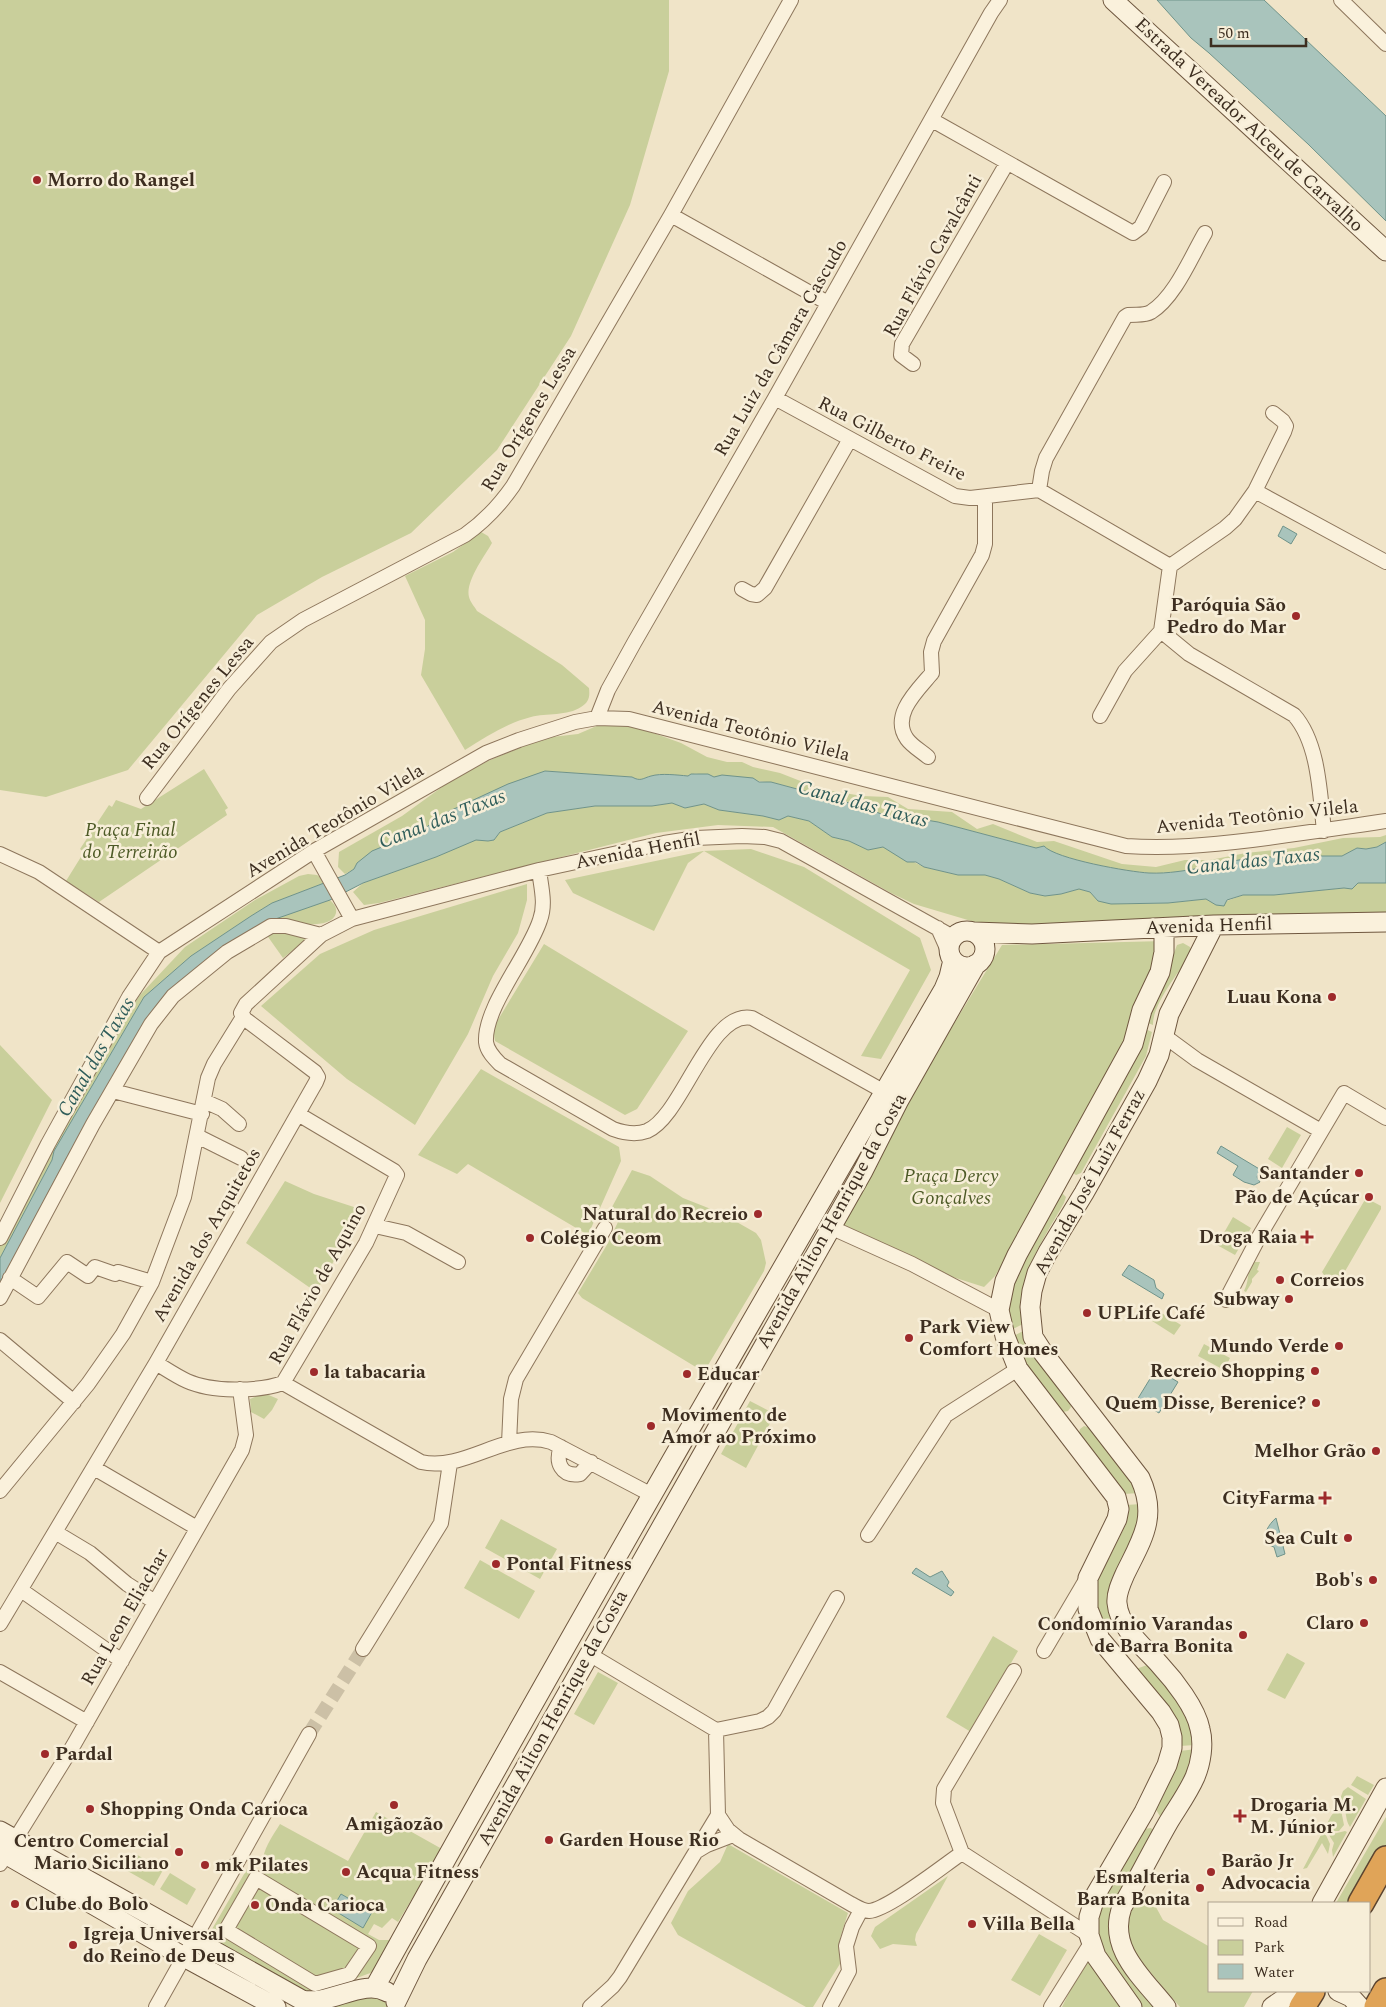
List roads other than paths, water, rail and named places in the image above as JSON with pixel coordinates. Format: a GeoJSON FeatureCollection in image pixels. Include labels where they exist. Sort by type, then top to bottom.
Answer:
{"type":"FeatureCollection","features":[{"type":"Feature","properties":{"kind":"highway"},"geometry":{"type":"LineString","coordinates":[[1362,1902],[1386,1858]]}},
{"type":"Feature","properties":{"kind":"highway"},"geometry":{"type":"LineString","coordinates":[[1302,2007],[1311,1992]]}},
{"type":"Feature","properties":{"kind":"highway"},"geometry":{"type":"LineString","coordinates":[[1377,2007],[1386,1992]]}},
{"type":"Feature","properties":{"kind":"street","name":"Rua Orígenes Lessa"},"geometry":{"type":"LineString","coordinates":[[147,798],[229,689],[271,642],[303,620],[465,535],[485,521],[501,504],[671,215],[791,0]]}},
{"type":"Feature","properties":{"kind":"street","name":"Rua Luiz da Câmara Cascudo"},"geometry":{"type":"LineString","coordinates":[[597,718],[608,690],[1000,0]]}},
{"type":"Feature","properties":{"kind":"street","name":"Estrada Vereador Alceu de Carvalho"},"geometry":{"type":"LineString","coordinates":[[1113,0],[1386,251]]}},
{"type":"Feature","properties":{"kind":"street"},"geometry":{"type":"LineString","coordinates":[[1348,2],[1386,44]]}},
{"type":"Feature","properties":{"kind":"street"},"geometry":{"type":"LineString","coordinates":[[932,120],[1133,233],[1141,227],[1164,182]]}},
{"type":"Feature","properties":{"kind":"street","name":"Rua Flávio Cavalcânti"},"geometry":{"type":"LineString","coordinates":[[913,364],[900,355],[902,344],[1007,163]]}},
{"type":"Feature","properties":{"kind":"street"},"geometry":{"type":"LineString","coordinates":[[671,215],[828,303]]}},
{"type":"Feature","properties":{"kind":"street"},"geometry":{"type":"LineString","coordinates":[[1170,566],[1039,490],[1046,458],[1126,317],[1128,315],[1141,316],[1151,312],[1168,295],[1178,282],[1205,233]]}},
{"type":"Feature","properties":{"kind":"street","name":"Rua Gilberto Freire"},"geometry":{"type":"LineString","coordinates":[[775,398],[955,496],[970,498],[986,497],[1039,490]]}},
{"type":"Feature","properties":{"kind":"street"},"geometry":{"type":"LineString","coordinates":[[1100,716],[1125,671],[1161,632],[1170,566],[1225,528],[1245,507],[1255,491],[1286,426],[1274,413]]}},
{"type":"Feature","properties":{"kind":"street"},"geometry":{"type":"LineString","coordinates":[[742,589],[750,594],[757,595],[765,588],[850,439]]}},
{"type":"Feature","properties":{"kind":"street"},"geometry":{"type":"LineString","coordinates":[[1255,491],[1386,562]]}},
{"type":"Feature","properties":{"kind":"street"},"geometry":{"type":"LineString","coordinates":[[928,757],[908,741],[903,733],[902,725],[906,705],[932,673],[931,652],[934,641],[982,555],[985,544],[986,497]]}},
{"type":"Feature","properties":{"kind":"street"},"geometry":{"type":"LineString","coordinates":[[1161,632],[1189,654],[1294,716],[1301,723],[1312,744],[1324,831]]}},
{"type":"Feature","properties":{"kind":"street","name":"Avenida Teotônio Vilela"},"geometry":{"type":"LineString","coordinates":[[159,952],[314,851],[486,754],[550,730],[597,718],[629,720],[1126,846],[1193,847],[1324,831],[1386,821]]}},
{"type":"Feature","properties":{"kind":"street","name":"Avenida Henfil"},"geometry":{"type":"LineString","coordinates":[[352,919],[539,870],[680,840],[742,836],[764,837],[782,842],[949,945]]}},
{"type":"Feature","properties":{"kind":"street"},"geometry":{"type":"LineString","coordinates":[[0,1491],[74,1402],[123,1334],[152,1282],[184,1197],[208,1078],[214,1064],[243,1017],[241,1013],[246,1004],[322,935],[352,919],[314,851]]}},
{"type":"Feature","properties":{"kind":"street"},"geometry":{"type":"LineString","coordinates":[[0,854],[39,872],[159,952],[129,996],[48,1144],[0,1238]]}},
{"type":"Feature","properties":{"kind":"street"},"geometry":{"type":"LineString","coordinates":[[539,870],[544,900],[541,919],[491,1013],[486,1043],[488,1051],[500,1064],[614,1129],[635,1133],[646,1131],[662,1119],[715,1039],[734,1020],[744,1016],[752,1018],[891,1096]]}},
{"type":"Feature","properties":{"kind":"street","name":"Avenida Henfil"},"geometry":{"type":"LineString","coordinates":[[974,932],[1032,934],[1214,924],[1386,922]]}},
{"type":"Feature","properties":{"kind":"street","name":"Avenida José Luiz Ferraz"},"geometry":{"type":"LineString","coordinates":[[1166,2007],[1127,1959],[1118,1936],[1117,1924],[1122,1907],[1195,1778],[1202,1745],[1200,1729],[1190,1705],[1161,1666],[1131,1633],[1120,1614],[1117,1603],[1123,1579],[1144,1534],[1148,1517],[1148,1499],[1140,1478],[1033,1337],[1030,1307],[1032,1291],[1041,1266],[1147,1081],[1159,1056],[1169,1014],[1214,924]]}},
{"type":"Feature","properties":{"kind":"street"},"geometry":{"type":"LineString","coordinates":[[1194,965],[1203,952],[1242,924]]}},
{"type":"Feature","properties":{"kind":"street"},"geometry":{"type":"LineString","coordinates":[[0,1298],[113,1091],[162,1008],[179,991],[227,952],[271,926],[286,926],[322,935]]}},
{"type":"Feature","properties":{"kind":"street","name":"Avenida José Luiz Ferraz"},"geometry":{"type":"LineString","coordinates":[[1090,1939],[1089,1917],[1096,1894],[1144,1812],[1167,1766],[1172,1748],[1172,1738],[1169,1725],[1161,1712],[1100,1639],[1093,1624],[1086,1598],[1088,1578],[1117,1520],[1116,1496],[1029,1386],[1018,1368],[1005,1336],[999,1310],[1005,1281],[1132,1044],[1142,1010],[1160,972],[1164,952],[1164,928]]}},
{"type":"Feature","properties":{"kind":"street"},"geometry":{"type":"LineString","coordinates":[[974,932],[984,942],[980,960],[964,966],[949,945],[959,933],[974,932]]}},
{"type":"Feature","properties":{"kind":"street","name":"Avenida Henfil"},"geometry":{"type":"LineString","coordinates":[[980,960],[996,946],[1032,934]]}},
{"type":"Feature","properties":{"kind":"street","name":"Avenida Ailton Henrique da Costa"},"geometry":{"type":"LineString","coordinates":[[912,1062],[949,977],[949,945]]}},
{"type":"Feature","properties":{"kind":"street","name":"Avenida Ailton Henrique da Costa"},"geometry":{"type":"LineString","coordinates":[[375,1987],[744,1333],[846,1161],[946,1015],[980,960]]}},
{"type":"Feature","properties":{"kind":"street","name":"Avenida dos Arquitetos"},"geometry":{"type":"LineString","coordinates":[[0,1624],[156,1363],[316,1082],[318,1077],[315,1072],[243,1017]]}},
{"type":"Feature","properties":{"kind":"street"},"geometry":{"type":"LineString","coordinates":[[1163,1035],[1197,1060],[1321,1131]]}},
{"type":"Feature","properties":{"kind":"street"},"geometry":{"type":"LineString","coordinates":[[113,1091],[203,1108],[222,1109],[239,1124]]}},
{"type":"Feature","properties":{"kind":"street"},"geometry":{"type":"LineString","coordinates":[[1226,1300],[1260,1236],[1344,1093],[1386,1118]]}},
{"type":"Feature","properties":{"kind":"street","name":"Avenida Ailton Henrique da Costa"},"geometry":{"type":"LineString","coordinates":[[397,2004],[420,1953],[863,1171],[891,1096]]}},
{"type":"Feature","properties":{"kind":"street","name":"Rua Flávio de Aquino"},"geometry":{"type":"LineString","coordinates":[[283,1383],[375,1226],[397,1175],[394,1171],[298,1114]]}},
{"type":"Feature","properties":{"kind":"street"},"geometry":{"type":"LineString","coordinates":[[197,1136],[241,1158]]}},
{"type":"Feature","properties":{"kind":"street"},"geometry":{"type":"LineString","coordinates":[[1058,1179],[1084,1193]]}},
{"type":"Feature","properties":{"kind":"street"},"geometry":{"type":"LineString","coordinates":[[375,1226],[406,1233],[458,1262]]}},
{"type":"Feature","properties":{"kind":"street"},"geometry":{"type":"LineString","coordinates":[[830,1227],[912,1264],[999,1310]]}},
{"type":"Feature","properties":{"kind":"street"},"geometry":{"type":"LineString","coordinates":[[509,1443],[511,1399],[516,1379],[605,1228]]}},
{"type":"Feature","properties":{"kind":"street"},"geometry":{"type":"LineString","coordinates":[[10,1278],[38,1297],[67,1262],[88,1276],[95,1267],[115,1274],[118,1272],[152,1282]]}},
{"type":"Feature","properties":{"kind":"street"},"geometry":{"type":"LineString","coordinates":[[744,1333],[764,1343]]}},
{"type":"Feature","properties":{"kind":"street"},"geometry":{"type":"LineString","coordinates":[[0,1340],[74,1402]]}},
{"type":"Feature","properties":{"kind":"street"},"geometry":{"type":"LineString","coordinates":[[156,1363],[187,1381],[202,1386],[240,1389],[270,1388],[283,1383],[410,1457],[432,1465],[450,1463],[509,1443],[540,1439],[561,1447],[652,1495]]}},
{"type":"Feature","properties":{"kind":"street"},"geometry":{"type":"LineString","coordinates":[[868,1535],[946,1415],[1018,1368]]}},
{"type":"Feature","properties":{"kind":"street","name":"Rua Leon Eliachar"},"geometry":{"type":"LineString","coordinates":[[4,1848],[87,1722],[246,1443],[240,1389]]}},
{"type":"Feature","properties":{"kind":"street"},"geometry":{"type":"LineString","coordinates":[[1062,1426],[1086,1409]]}},
{"type":"Feature","properties":{"kind":"street"},"geometry":{"type":"LineString","coordinates":[[561,1447],[558,1462],[569,1474],[580,1474],[591,1462]]}},
{"type":"Feature","properties":{"kind":"street"},"geometry":{"type":"LineString","coordinates":[[363,1649],[441,1523],[450,1463]]}},
{"type":"Feature","properties":{"kind":"street"},"geometry":{"type":"LineString","coordinates":[[94,1468],[197,1528]]}},
{"type":"Feature","properties":{"kind":"street"},"geometry":{"type":"LineString","coordinates":[[55,1532],[90,1553],[127,1584],[155,1602]]}},
{"type":"Feature","properties":{"kind":"street"},"geometry":{"type":"LineString","coordinates":[[1044,1651],[1088,1578]]}},
{"type":"Feature","properties":{"kind":"street"},"geometry":{"type":"LineString","coordinates":[[21,1590],[122,1661]]}},
{"type":"Feature","properties":{"kind":"street"},"geometry":{"type":"LineString","coordinates":[[589,1654],[716,1730],[768,1718],[774,1711],[837,1598]]}},
{"type":"Feature","properties":{"kind":"street"},"geometry":{"type":"LineString","coordinates":[[1118,1661],[1114,1637],[1123,1631],[1131,1633]]}},
{"type":"Feature","properties":{"kind":"street"},"geometry":{"type":"LineString","coordinates":[[1014,1671],[944,1790],[942,1803],[962,1853],[1090,1939],[1096,1956],[1132,2007]]}},
{"type":"Feature","properties":{"kind":"street"},"geometry":{"type":"LineString","coordinates":[[0,1672],[87,1722]]}},
{"type":"Feature","properties":{"kind":"street"},"geometry":{"type":"LineString","coordinates":[[543,1688],[564,1699]]}},
{"type":"Feature","properties":{"kind":"street"},"geometry":{"type":"LineString","coordinates":[[590,2007],[613,1986],[620,1976],[718,1815],[716,1730]]}},
{"type":"Feature","properties":{"kind":"street"},"geometry":{"type":"LineString","coordinates":[[156,2007],[308,1734]]}},
{"type":"Feature","properties":{"kind":"street"},"geometry":{"type":"LineString","coordinates":[[1323,1902],[1386,1788]]}},
{"type":"Feature","properties":{"kind":"street"},"geometry":{"type":"LineString","coordinates":[[1144,1812],[1167,1826]]}},
{"type":"Feature","properties":{"kind":"street"},"geometry":{"type":"LineString","coordinates":[[718,1815],[733,1835],[861,1910],[869,1911],[887,1904],[962,1853]]}},
{"type":"Feature","properties":{"kind":"street"},"geometry":{"type":"LineString","coordinates":[[694,1852],[733,1835]]}},
{"type":"Feature","properties":{"kind":"street"},"geometry":{"type":"LineString","coordinates":[[4,1848],[193,1940],[302,2000],[318,2004],[375,1987],[389,1993],[397,2004]]}},
{"type":"Feature","properties":{"kind":"street"},"geometry":{"type":"LineString","coordinates":[[4,1848],[184,1957],[276,2007]]}},
{"type":"Feature","properties":{"kind":"street"},"geometry":{"type":"LineString","coordinates":[[256,1878],[370,1946],[350,1974],[315,1984],[226,1930],[256,1878]]}},
{"type":"Feature","properties":{"kind":"street"},"geometry":{"type":"LineString","coordinates":[[830,2007],[849,1971],[846,1946],[852,1927],[861,1910]]}},
{"type":"Feature","properties":{"kind":"street"},"geometry":{"type":"LineString","coordinates":[[1051,2007],[1090,1939]]}},
{"type":"Feature","properties":{"kind":"street"},"geometry":{"type":"LineString","coordinates":[[1264,2007],[1272,1992]]}},
{"type":"Feature","properties":{"kind":"street"},"geometry":{"type":"LineString","coordinates":[[1272,2007],[1291,1994],[1298,1992]]}},
{"type":"Feature","properties":{"kind":"street"},"geometry":{"type":"LineString","coordinates":[[1340,1992],[1351,1997],[1360,2007]]}},
{"type":"Feature","properties":{"kind":"water"},"geometry":{"type":"Polygon","coordinates":[[[1157,0],[1264,0],[1386,116],[1386,221],[1308,144],[1191,38],[1157,0]]]}},
{"type":"Feature","properties":{"kind":"water"},"geometry":{"type":"Polygon","coordinates":[[[1283,526],[1297,534],[1291,544],[1278,536],[1283,526]]]}},
{"type":"Feature","properties":{"kind":"water","name":"Canal das Taxas"},"geometry":{"type":"Polygon","coordinates":[[[545,771],[640,779],[669,774],[688,776],[691,774],[708,774],[714,777],[722,775],[753,778],[759,782],[771,782],[864,807],[891,818],[920,823],[926,820],[938,822],[1036,848],[1044,846],[1062,856],[1077,860],[1149,873],[1207,867],[1251,858],[1342,856],[1357,848],[1377,847],[1386,842],[1386,883],[1358,883],[1352,889],[1344,888],[1274,895],[1243,895],[1227,900],[1224,906],[1216,905],[1206,899],[1168,903],[1111,904],[1098,901],[1090,892],[1079,889],[1045,896],[1030,893],[985,875],[958,875],[924,867],[916,862],[907,862],[883,847],[868,850],[849,841],[832,837],[809,821],[788,816],[779,820],[719,810],[704,804],[685,808],[672,803],[652,806],[595,806],[547,813],[500,832],[494,840],[476,840],[436,857],[363,883],[330,900],[261,924],[239,938],[165,995],[148,1017],[66,1159],[0,1284],[0,1258],[52,1160],[54,1151],[144,997],[191,956],[272,903],[345,875],[372,851],[423,830],[443,814],[508,784],[545,771]]]}},
{"type":"Feature","properties":{"kind":"water"},"geometry":{"type":"Polygon","coordinates":[[[1221,1146],[1261,1170],[1257,1177],[1260,1182],[1254,1185],[1244,1182],[1233,1175],[1238,1166],[1217,1153],[1221,1146]]]}},
{"type":"Feature","properties":{"kind":"water"},"geometry":{"type":"Polygon","coordinates":[[[1129,1265],[1154,1280],[1156,1288],[1164,1294],[1162,1299],[1122,1275],[1129,1265]]]}},
{"type":"Feature","properties":{"kind":"water"},"geometry":{"type":"Polygon","coordinates":[[[1156,1369],[1178,1382],[1159,1413],[1137,1400],[1156,1369]]]}},
{"type":"Feature","properties":{"kind":"water"},"geometry":{"type":"Polygon","coordinates":[[[1276,1518],[1285,1554],[1277,1557],[1274,1547],[1266,1544],[1265,1540],[1267,1530],[1276,1518]]]}},
{"type":"Feature","properties":{"kind":"water"},"geometry":{"type":"Polygon","coordinates":[[[916,1568],[930,1577],[942,1571],[949,1582],[947,1586],[954,1592],[951,1596],[912,1573],[916,1568]]]}},
{"type":"Feature","properties":{"kind":"water"},"geometry":{"type":"Polygon","coordinates":[[[341,1894],[372,1912],[363,1928],[332,1909],[341,1894]]]}},
{"type":"Feature","properties":{"kind":"tunnel"},"geometry":{"type":"LineString","coordinates":[[309,1734],[363,1649]]}},
{"type":"Feature","properties":{"kind":"place","name":"Morro do Rangel"},"geometry":{"type":"Point","coordinates":[37,180]}},
{"type":"Feature","properties":{"kind":"place","name":"Paróquia São Pedro do Mar"},"geometry":{"type":"Point","coordinates":[1296,616]}},
{"type":"Feature","properties":{"kind":"place","name":"Luau Kona"},"geometry":{"type":"Point","coordinates":[1332,997]}},
{"type":"Feature","properties":{"kind":"place","name":"Santander"},"geometry":{"type":"Point","coordinates":[1359,1173]}},
{"type":"Feature","properties":{"kind":"place","name":"Pão de Açúcar"},"geometry":{"type":"Point","coordinates":[1369,1197]}},
{"type":"Feature","properties":{"kind":"place","name":"Natural do Recreio"},"geometry":{"type":"Point","coordinates":[758,1214]}},
{"type":"Feature","properties":{"kind":"place","name":"Droga Raia"},"geometry":{"type":"Point","coordinates":[1307,1237]}},
{"type":"Feature","properties":{"kind":"place","name":"Colégio Ceom"},"geometry":{"type":"Point","coordinates":[530,1238]}},
{"type":"Feature","properties":{"kind":"place","name":"Correios"},"geometry":{"type":"Point","coordinates":[1280,1280]}},
{"type":"Feature","properties":{"kind":"place","name":"Subway"},"geometry":{"type":"Point","coordinates":[1289,1299]}},
{"type":"Feature","properties":{"kind":"place","name":"UPLife Café"},"geometry":{"type":"Point","coordinates":[1087,1313]}},
{"type":"Feature","properties":{"kind":"place","name":"Park View Comfort Homes"},"geometry":{"type":"Point","coordinates":[909,1338]}},
{"type":"Feature","properties":{"kind":"place","name":"Mundo Verde"},"geometry":{"type":"Point","coordinates":[1339,1346]}},
{"type":"Feature","properties":{"kind":"place","name":"Recreio Shopping"},"geometry":{"type":"Point","coordinates":[1315,1371]}},
{"type":"Feature","properties":{"kind":"place","name":"la tabacaria"},"geometry":{"type":"Point","coordinates":[314,1372]}},
{"type":"Feature","properties":{"kind":"place","name":"Educar"},"geometry":{"type":"Point","coordinates":[687,1374]}},
{"type":"Feature","properties":{"kind":"place","name":"Quem Disse, Berenice?"},"geometry":{"type":"Point","coordinates":[1316,1403]}},
{"type":"Feature","properties":{"kind":"place","name":"Movimento de Amor ao Próximo"},"geometry":{"type":"Point","coordinates":[651,1426]}},
{"type":"Feature","properties":{"kind":"place","name":"Melhor Grão"},"geometry":{"type":"Point","coordinates":[1376,1451]}},
{"type":"Feature","properties":{"kind":"place","name":"CityFarma"},"geometry":{"type":"Point","coordinates":[1325,1498]}},
{"type":"Feature","properties":{"kind":"place","name":"Sea Cult"},"geometry":{"type":"Point","coordinates":[1348,1538]}},
{"type":"Feature","properties":{"kind":"place","name":"Pontal Fitness"},"geometry":{"type":"Point","coordinates":[496,1564]}},
{"type":"Feature","properties":{"kind":"place","name":"Bob's"},"geometry":{"type":"Point","coordinates":[1373,1580]}},
{"type":"Feature","properties":{"kind":"place","name":"Claro"},"geometry":{"type":"Point","coordinates":[1364,1623]}},
{"type":"Feature","properties":{"kind":"place","name":"Condomínio Varandas de Barra Bonita"},"geometry":{"type":"Point","coordinates":[1243,1635]}},
{"type":"Feature","properties":{"kind":"place","name":"Pardal"},"geometry":{"type":"Point","coordinates":[45,1754]}},
{"type":"Feature","properties":{"kind":"place","name":"Amigãozão"},"geometry":{"type":"Point","coordinates":[394,1805]}},
{"type":"Feature","properties":{"kind":"place","name":"Shopping Onda Carioca"},"geometry":{"type":"Point","coordinates":[90,1809]}},
{"type":"Feature","properties":{"kind":"place","name":"Drogaria M. M. Júnior"},"geometry":{"type":"Point","coordinates":[1240,1816]}},
{"type":"Feature","properties":{"kind":"place","name":"Garden House Rio"},"geometry":{"type":"Point","coordinates":[549,1840]}},
{"type":"Feature","properties":{"kind":"place","name":"Centro Comercial Mario Siciliano"},"geometry":{"type":"Point","coordinates":[179,1852]}},
{"type":"Feature","properties":{"kind":"place","name":"mk Pilates"},"geometry":{"type":"Point","coordinates":[205,1865]}},
{"type":"Feature","properties":{"kind":"place","name":"Acqua Fitness"},"geometry":{"type":"Point","coordinates":[346,1872]}},
{"type":"Feature","properties":{"kind":"place","name":"Barão Jr Advocacia"},"geometry":{"type":"Point","coordinates":[1211,1872]}},
{"type":"Feature","properties":{"kind":"place","name":"Esmalteria Barra Bonita"},"geometry":{"type":"Point","coordinates":[1200,1888]}},
{"type":"Feature","properties":{"kind":"place","name":"Clube do Bolo"},"geometry":{"type":"Point","coordinates":[15,1904]}},
{"type":"Feature","properties":{"kind":"place","name":"Onda Carioca"},"geometry":{"type":"Point","coordinates":[255,1905]}},
{"type":"Feature","properties":{"kind":"place","name":"Villa Bella"},"geometry":{"type":"Point","coordinates":[972,1924]}},
{"type":"Feature","properties":{"kind":"place","name":"Igreja Universal do Reino de Deus"},"geometry":{"type":"Point","coordinates":[73,1945]}},
{"type":"Feature","properties":{"kind":"park label","name":"Praça Final do Terreirão"},"geometry":{"type":"Point","coordinates":[130,841]}},
{"type":"Feature","properties":{"kind":"park label","name":"Praça Dercy Gonçalves"},"geometry":{"type":"Point","coordinates":[951,1187]}}]}
